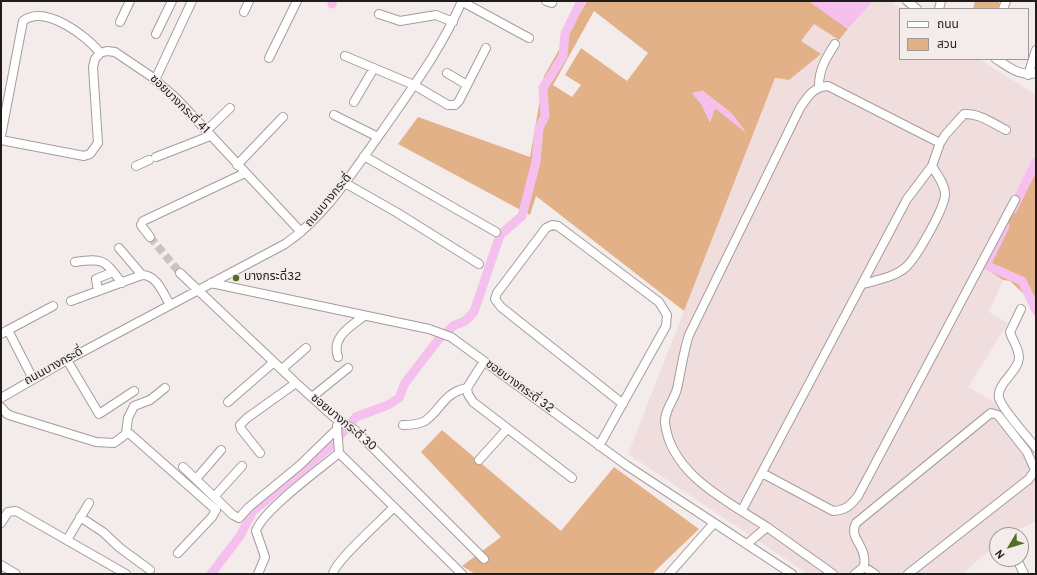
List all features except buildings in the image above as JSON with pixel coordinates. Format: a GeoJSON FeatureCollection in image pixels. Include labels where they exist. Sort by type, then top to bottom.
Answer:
{"type":"FeatureCollection","features":[{"type":"Feature","properties":{"kind":"street"},"geometry":{"type":"LineString","coordinates":[[120,22],[130,1]]}},
{"type":"Feature","properties":{"kind":"street"},"geometry":{"type":"LineString","coordinates":[[156,34],[172,1]]}},
{"type":"Feature","properties":{"kind":"street"},"geometry":{"type":"LineString","coordinates":[[155,80],[192,1]]}},
{"type":"Feature","properties":{"kind":"street"},"geometry":{"type":"LineString","coordinates":[[244,12],[249,1]]}},
{"type":"Feature","properties":{"kind":"street"},"geometry":{"type":"LineString","coordinates":[[269,58],[297,1]]}},
{"type":"Feature","properties":{"kind":"street"},"geometry":{"type":"LineString","coordinates":[[462,1],[529,38]]}},
{"type":"Feature","properties":{"kind":"street","name":"ถนนบางกระดี่"},"geometry":{"type":"LineString","coordinates":[[1,398],[67,360],[285,244],[301,232],[316,219],[346,183],[430,62],[453,22],[462,1]]}},
{"type":"Feature","properties":{"kind":"street"},"geometry":{"type":"LineString","coordinates":[[907,1],[916,8]]}},
{"type":"Feature","properties":{"kind":"street"},"geometry":{"type":"LineString","coordinates":[[378,14],[400,21],[436,15],[453,22]]}},
{"type":"Feature","properties":{"kind":"street"},"geometry":{"type":"LineString","coordinates":[[1,136],[23,21],[35,16],[47,17],[74,29],[92,43],[100,53],[95,59],[93,68],[98,143],[90,154],[84,156],[1,140]]}},
{"type":"Feature","properties":{"kind":"street"},"geometry":{"type":"LineString","coordinates":[[819,86],[819,74],[823,62],[834,44]]}},
{"type":"Feature","properties":{"kind":"street"},"geometry":{"type":"LineString","coordinates":[[345,56],[414,85],[448,105],[455,105],[486,48]]}},
{"type":"Feature","properties":{"kind":"street"},"geometry":{"type":"LineString","coordinates":[[998,60],[1017,72],[1032,74],[1036,50]]}},
{"type":"Feature","properties":{"kind":"street","name":"ซอยบางกระดี่ 41"},"geometry":{"type":"LineString","coordinates":[[100,53],[107,51],[115,52],[155,80],[176,98],[301,232]]}},
{"type":"Feature","properties":{"kind":"street"},"geometry":{"type":"LineString","coordinates":[[354,102],[374,68]]}},
{"type":"Feature","properties":{"kind":"street"},"geometry":{"type":"LineString","coordinates":[[447,73],[467,85]]}},
{"type":"Feature","properties":{"kind":"street"},"geometry":{"type":"LineString","coordinates":[[834,574],[702,483],[676,455],[665,423],[667,413],[676,389],[683,353],[689,335],[800,108],[812,90],[819,86],[828,86],[940,143]]}},
{"type":"Feature","properties":{"kind":"street"},"geometry":{"type":"LineString","coordinates":[[136,166],[208,133],[230,108]]}},
{"type":"Feature","properties":{"kind":"street"},"geometry":{"type":"LineString","coordinates":[[742,510],[907,199],[932,166],[940,143],[946,134],[964,114],[980,116],[1006,130]]}},
{"type":"Feature","properties":{"kind":"street"},"geometry":{"type":"LineString","coordinates":[[334,115],[378,137]]}},
{"type":"Feature","properties":{"kind":"street"},"geometry":{"type":"LineString","coordinates":[[237,165],[283,117]]}},
{"type":"Feature","properties":{"kind":"street"},"geometry":{"type":"LineString","coordinates":[[364,156],[496,232]]}},
{"type":"Feature","properties":{"kind":"street"},"geometry":{"type":"LineString","coordinates":[[863,284],[894,274],[906,267],[919,250],[942,207],[945,194],[942,181],[932,166]]}},
{"type":"Feature","properties":{"kind":"street"},"geometry":{"type":"LineString","coordinates":[[150,237],[143,230],[143,221],[245,173]]}},
{"type":"Feature","properties":{"kind":"street"},"geometry":{"type":"LineString","coordinates":[[346,183],[396,212],[479,264]]}},
{"type":"Feature","properties":{"kind":"street"},"geometry":{"type":"LineString","coordinates":[[762,473],[833,511],[843,510],[850,506],[858,496],[1015,200]]}},
{"type":"Feature","properties":{"kind":"street"},"geometry":{"type":"LineString","coordinates":[[599,446],[623,404],[666,326],[667,315],[659,302],[558,226],[552,225],[546,228],[497,292],[495,298],[501,307],[623,404]]}},
{"type":"Feature","properties":{"kind":"street"},"geometry":{"type":"LineString","coordinates":[[119,248],[142,275]]}},
{"type":"Feature","properties":{"kind":"street"},"geometry":{"type":"LineString","coordinates":[[75,262],[100,260],[105,262],[122,283]]}},
{"type":"Feature","properties":{"kind":"street"},"geometry":{"type":"LineString","coordinates":[[98,292],[96,279],[113,272]]}},
{"type":"Feature","properties":{"kind":"street","name":"ซอยบางกระดี่ 30"},"geometry":{"type":"LineString","coordinates":[[180,272],[296,383],[335,418],[353,429],[484,559]]}},
{"type":"Feature","properties":{"kind":"street"},"geometry":{"type":"LineString","coordinates":[[70,301],[142,275],[148,275],[153,278],[170,305]]}},
{"type":"Feature","properties":{"kind":"street","name":"ซอยบางกระดี่ 32"},"geometry":{"type":"LineString","coordinates":[[211,283],[442,333],[451,337],[626,465],[792,574]]}},
{"type":"Feature","properties":{"kind":"street"},"geometry":{"type":"LineString","coordinates":[[33,379],[5,332],[53,306]]}},
{"type":"Feature","properties":{"kind":"street"},"geometry":{"type":"LineString","coordinates":[[1021,309],[1010,332],[1019,352],[1019,359],[1016,368],[1000,389],[999,398],[1036,448]]}},
{"type":"Feature","properties":{"kind":"street"},"geometry":{"type":"LineString","coordinates":[[338,357],[335,345],[338,339],[364,316]]}},
{"type":"Feature","properties":{"kind":"street"},"geometry":{"type":"LineString","coordinates":[[282,369],[306,348]]}},
{"type":"Feature","properties":{"kind":"street"},"geometry":{"type":"LineString","coordinates":[[67,360],[99,414],[134,391]]}},
{"type":"Feature","properties":{"kind":"street"},"geometry":{"type":"LineString","coordinates":[[403,425],[414,425],[426,420],[452,393],[467,388],[484,361]]}},
{"type":"Feature","properties":{"kind":"street"},"geometry":{"type":"LineString","coordinates":[[228,402],[274,362]]}},
{"type":"Feature","properties":{"kind":"street"},"geometry":{"type":"LineString","coordinates":[[312,397],[348,368]]}},
{"type":"Feature","properties":{"kind":"street"},"geometry":{"type":"LineString","coordinates":[[260,453],[241,429],[240,425],[247,418],[296,383]]}},
{"type":"Feature","properties":{"kind":"street"},"geometry":{"type":"LineString","coordinates":[[1,407],[6,414],[12,416],[96,442],[114,443],[126,434],[128,418],[134,406],[150,400],[166,388]]}},
{"type":"Feature","properties":{"kind":"street"},"geometry":{"type":"LineString","coordinates":[[467,388],[468,394],[473,402],[572,478]]}},
{"type":"Feature","properties":{"kind":"street"},"geometry":{"type":"LineString","coordinates":[[864,567],[864,557],[855,538],[853,529],[856,523],[986,417],[991,414],[998,415],[1027,452],[1034,470],[1029,479],[908,574]]}},
{"type":"Feature","properties":{"kind":"street"},"geometry":{"type":"LineString","coordinates":[[335,418],[339,441],[339,453],[462,574]]}},
{"type":"Feature","properties":{"kind":"street"},"geometry":{"type":"LineString","coordinates":[[479,460],[508,428]]}},
{"type":"Feature","properties":{"kind":"street"},"geometry":{"type":"LineString","coordinates":[[183,466],[233,515],[239,518],[248,507],[300,465],[337,429]]}},
{"type":"Feature","properties":{"kind":"street"},"geometry":{"type":"LineString","coordinates":[[126,434],[130,434],[139,441],[216,510],[212,517],[178,553]]}},
{"type":"Feature","properties":{"kind":"street"},"geometry":{"type":"LineString","coordinates":[[196,479],[221,450]]}},
{"type":"Feature","properties":{"kind":"street"},"geometry":{"type":"LineString","coordinates":[[258,574],[265,557],[256,531],[258,525],[269,512],[339,453]]}},
{"type":"Feature","properties":{"kind":"street"},"geometry":{"type":"LineString","coordinates":[[214,497],[242,466]]}},
{"type":"Feature","properties":{"kind":"street"},"geometry":{"type":"LineString","coordinates":[[67,540],[89,503]]}},
{"type":"Feature","properties":{"kind":"street"},"geometry":{"type":"LineString","coordinates":[[333,574],[335,568],[340,562],[394,507]]}},
{"type":"Feature","properties":{"kind":"street"},"geometry":{"type":"LineString","coordinates":[[1,523],[8,512],[16,510],[126,574]]}},
{"type":"Feature","properties":{"kind":"street"},"geometry":{"type":"LineString","coordinates":[[80,517],[103,532],[120,548],[150,570]]}},
{"type":"Feature","properties":{"kind":"street"},"geometry":{"type":"LineString","coordinates":[[669,574],[714,523]]}},
{"type":"Feature","properties":{"kind":"street"},"geometry":{"type":"LineString","coordinates":[[747,544],[767,527]]}},
{"type":"Feature","properties":{"kind":"street"},"geometry":{"type":"LineString","coordinates":[[1,565],[16,574]]}},
{"type":"Feature","properties":{"kind":"street"},"geometry":{"type":"LineString","coordinates":[[855,574],[864,567]]}},
{"type":"Feature","properties":{"kind":"street"},"geometry":{"type":"LineString","coordinates":[[864,567],[875,574]]}},
{"type":"Feature","properties":{"kind":"shaded area"},"geometry":{"type":"Polygon","coordinates":[[[813,1],[873,1],[848,29],[811,3],[813,1]]]}},
{"type":"Feature","properties":{"kind":"shaded area"},"geometry":{"type":"Polygon","coordinates":[[[873,1],[891,1],[900,8],[899,60],[981,60],[1036,95],[1036,157],[983,267],[1003,280],[989,312],[1008,323],[968,387],[995,403],[1036,456],[1036,521],[1024,527],[989,527],[989,551],[962,574],[808,574],[628,454],[775,78],[789,80],[820,54],[801,41],[814,24],[839,40],[873,1]]]}},
{"type":"Feature","properties":{"kind":"shaded area"},"geometry":{"type":"Polygon","coordinates":[[[703,91],[731,113],[746,133],[715,108],[710,122],[702,105],[692,93],[703,91]]]}},
{"type":"Feature","properties":{"kind":"green space"},"geometry":{"type":"Polygon","coordinates":[[[587,1],[813,1],[812,3],[848,29],[839,40],[814,24],[801,41],[821,54],[789,80],[775,78],[684,311],[536,196],[530,215],[398,144],[418,117],[530,157],[544,76],[587,1]],[[594,11],[553,85],[572,97],[581,85],[565,75],[581,48],[627,81],[648,53],[594,11]],[[703,91],[692,93],[702,105],[710,122],[715,108],[745,131],[731,113],[703,91]]]}},
{"type":"Feature","properties":{"kind":"green space"},"geometry":{"type":"Polygon","coordinates":[[[975,1],[1000,1],[998,8],[973,8],[975,1]]]}},
{"type":"Feature","properties":{"kind":"green space"},"geometry":{"type":"Polygon","coordinates":[[[1036,157],[1036,318],[1025,295],[1010,281],[1003,280],[983,267],[1036,157]]]}},
{"type":"Feature","properties":{"kind":"green space"},"geometry":{"type":"Polygon","coordinates":[[[442,430],[561,531],[614,467],[699,529],[652,574],[475,574],[462,566],[501,537],[421,452],[442,430]]]}},
{"type":"Feature","properties":{"kind":"waterway"},"geometry":{"type":"LineString","coordinates":[[211,574],[240,536],[253,511],[330,447],[356,417],[388,405],[399,398],[405,383],[438,340],[453,326],[465,321],[474,312],[500,235],[522,216],[536,162],[539,128],[545,116],[543,88],[563,56],[565,34],[581,1]]}},
{"type":"Feature","properties":{"kind":"waterway"},"geometry":{"type":"LineString","coordinates":[[1013,209],[1036,162]]}},
{"type":"Feature","properties":{"kind":"waterway"},"geometry":{"type":"LineString","coordinates":[[1005,226],[986,265],[1022,281],[1036,310]]}},
{"type":"Feature","properties":{"kind":"tunnel"},"geometry":{"type":"LineString","coordinates":[[150,237],[180,273]]}},
{"type":"Feature","properties":{"kind":"place","name":"บางกระดี่32"},"geometry":{"type":"Point","coordinates":[236,278]}}]}
